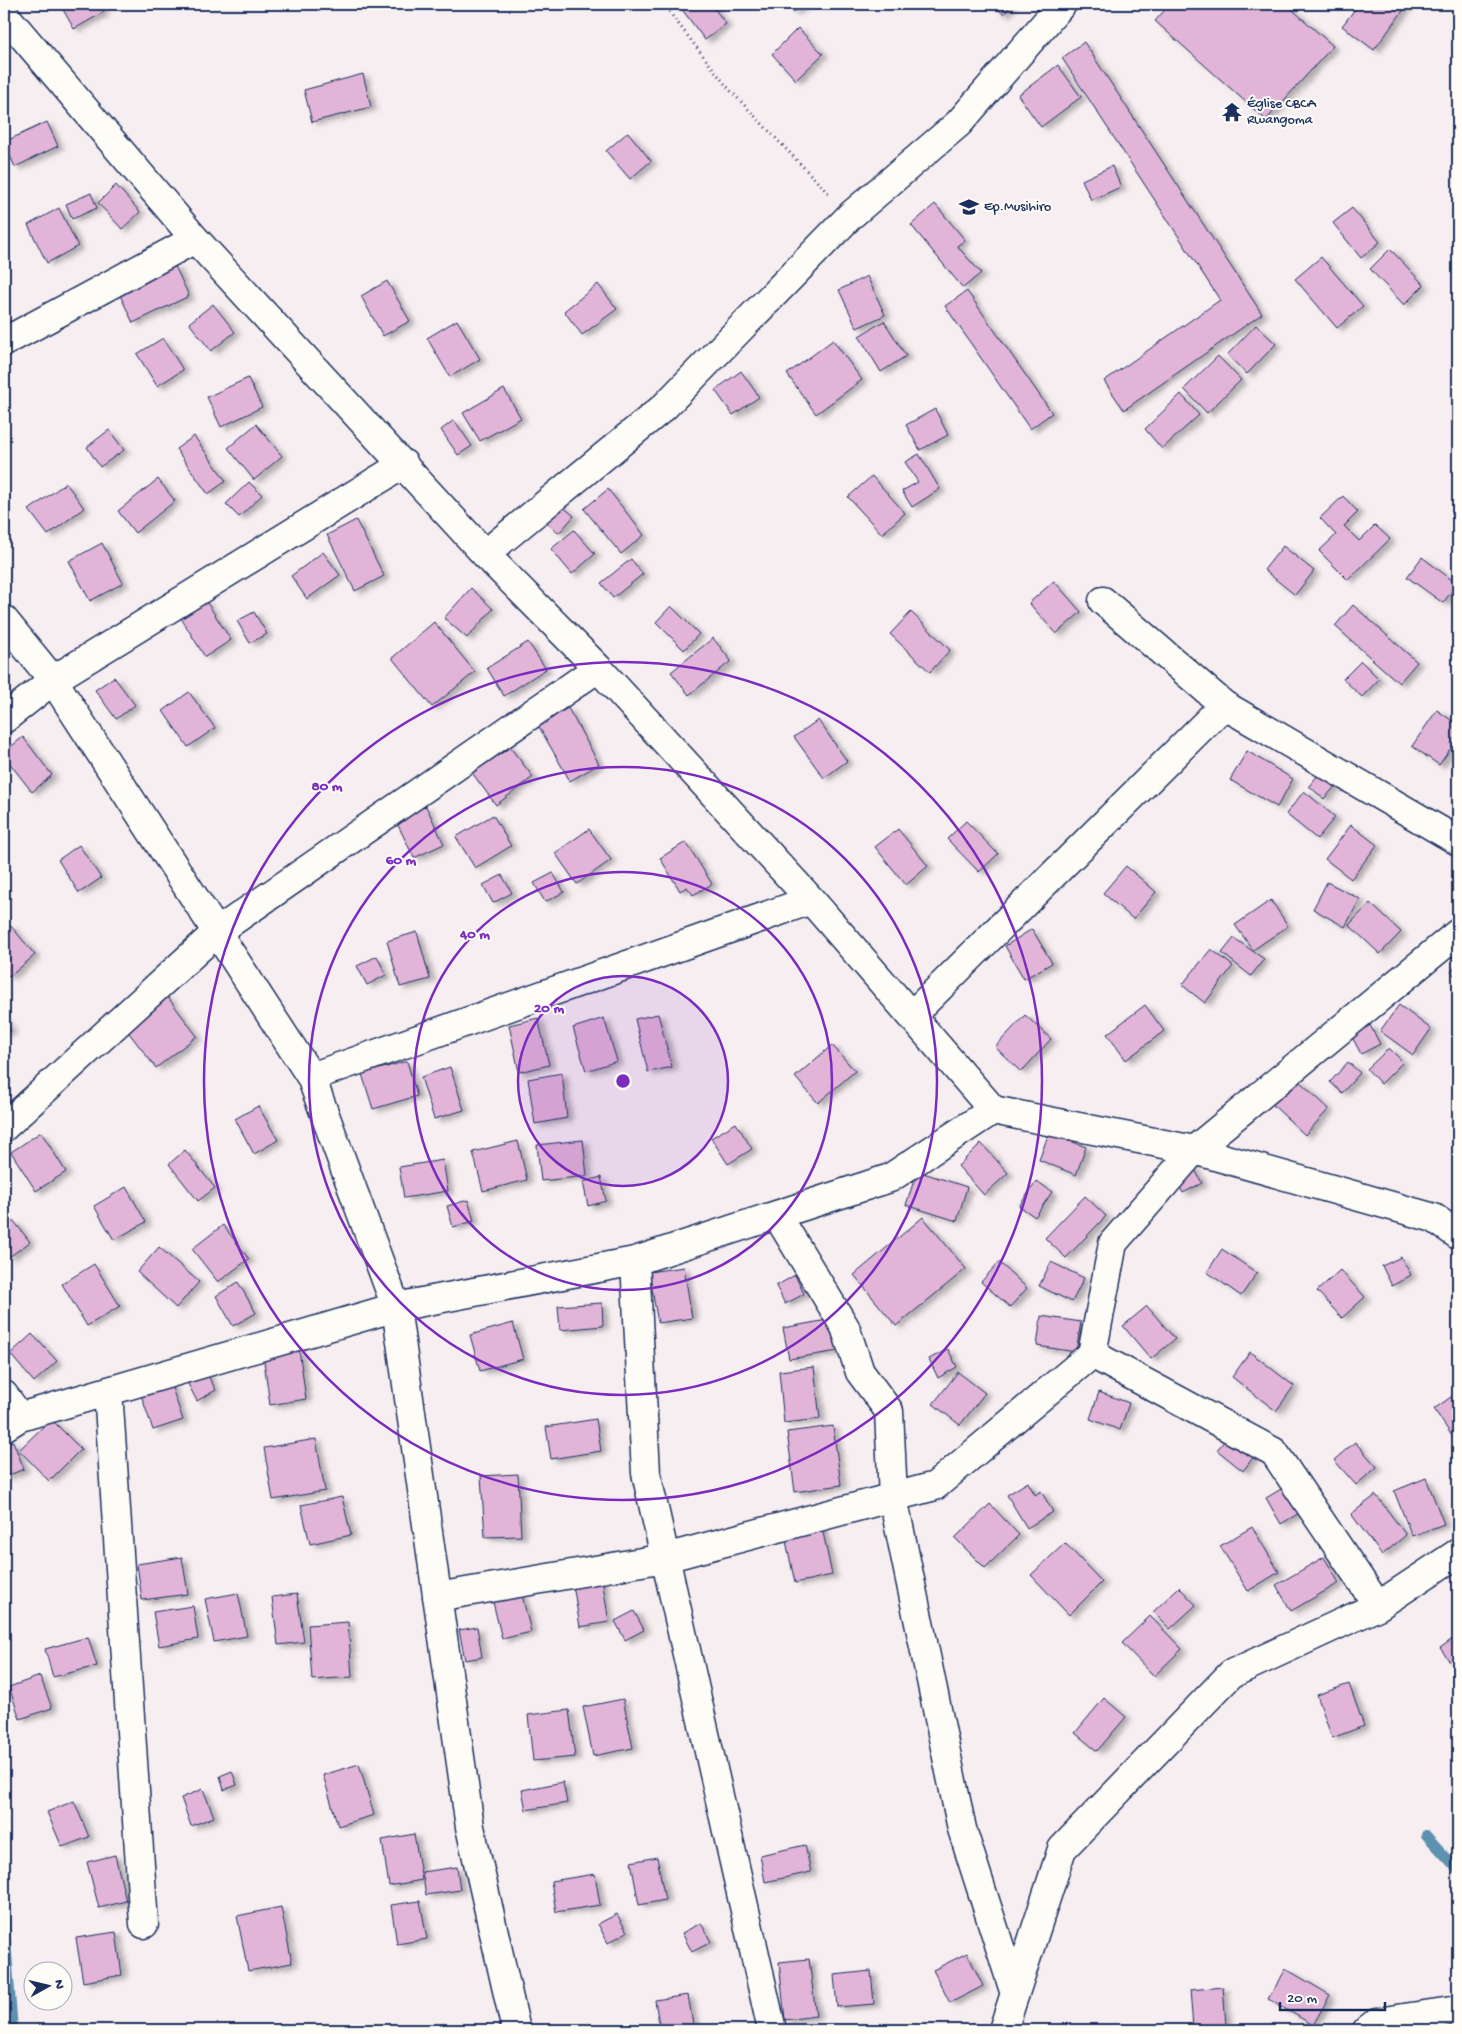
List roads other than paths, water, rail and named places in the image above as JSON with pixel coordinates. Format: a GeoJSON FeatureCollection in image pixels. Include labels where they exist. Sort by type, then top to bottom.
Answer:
{"type":"FeatureCollection","features":[{"type":"Feature","properties":{"kind":"street"},"geometry":{"type":"LineString","coordinates":[[485,554],[664,407],[850,216],[959,123],[1062,4]]}},
{"type":"Feature","properties":{"kind":"street"},"geometry":{"type":"LineString","coordinates":[[4,14],[195,238],[485,554],[598,668],[811,900],[993,1110],[1194,1150],[1434,1218],[1458,1235]]}},
{"type":"Feature","properties":{"kind":"street"},"geometry":{"type":"LineString","coordinates":[[4,342],[195,238]]}},
{"type":"Feature","properties":{"kind":"street"},"geometry":{"type":"LineString","coordinates":[[4,719],[53,680],[404,464]]}},
{"type":"Feature","properties":{"kind":"street"},"geometry":{"type":"LineString","coordinates":[[1103,601],[1224,705],[1458,841]]}},
{"type":"Feature","properties":{"kind":"street"},"geometry":{"type":"LineString","coordinates":[[4,620],[53,680],[311,1077],[396,1307],[470,1826],[516,2030]]}},
{"type":"Feature","properties":{"kind":"street"},"geometry":{"type":"LineString","coordinates":[[4,1127],[217,932],[598,668]]}},
{"type":"Feature","properties":{"kind":"street"},"geometry":{"type":"LineString","coordinates":[[912,1015],[1224,705]]}},
{"type":"Feature","properties":{"kind":"street"},"geometry":{"type":"LineString","coordinates":[[311,1077],[811,900]]}},
{"type":"Feature","properties":{"kind":"street"},"geometry":{"type":"LineString","coordinates":[[437,1597],[665,1558],[935,1486],[1092,1354],[1113,1243],[1194,1150],[1458,933]]}},
{"type":"Feature","properties":{"kind":"street"},"geometry":{"type":"LineString","coordinates":[[4,1395],[12,1422],[108,1391],[396,1307],[635,1261],[890,1178],[993,1110]]}},
{"type":"Feature","properties":{"kind":"street"},"geometry":{"type":"LineString","coordinates":[[777,1215],[845,1327],[860,1372],[888,1411],[893,1498],[962,1829],[1015,1994]]}},
{"type":"Feature","properties":{"kind":"street"},"geometry":{"type":"LineString","coordinates":[[635,1261],[646,1473],[772,2030]]}},
{"type":"Feature","properties":{"kind":"street"},"geometry":{"type":"LineString","coordinates":[[1092,1354],[1274,1452],[1378,1606]]}},
{"type":"Feature","properties":{"kind":"street"},"geometry":{"type":"LineString","coordinates":[[108,1391],[144,1924]]}},
{"type":"Feature","properties":{"kind":"street"},"geometry":{"type":"LineString","coordinates":[[1004,2030],[1062,1849],[1231,1674],[1378,1606],[1458,1553]]}},
{"type":"Feature","properties":{"kind":"street"},"geometry":{"type":"LineString","coordinates":[[1367,2030],[1377,2022],[1458,2010]]}},
{"type":"Feature","properties":{"kind":"waterway"},"geometry":{"type":"LineString","coordinates":[[1426,1835],[1458,1870]]}},
{"type":"Feature","properties":{"kind":"waterway"},"geometry":{"type":"LineString","coordinates":[[4,1915],[13,2030]]}},
{"type":"Feature","properties":{"kind":"place","name":"Église CBCA Rwangoma"},"geometry":{"type":"Point","coordinates":[1232,112]}},
{"type":"Feature","properties":{"kind":"place","name":"Ep.Musihiro"},"geometry":{"type":"Point","coordinates":[969,207]}}]}
